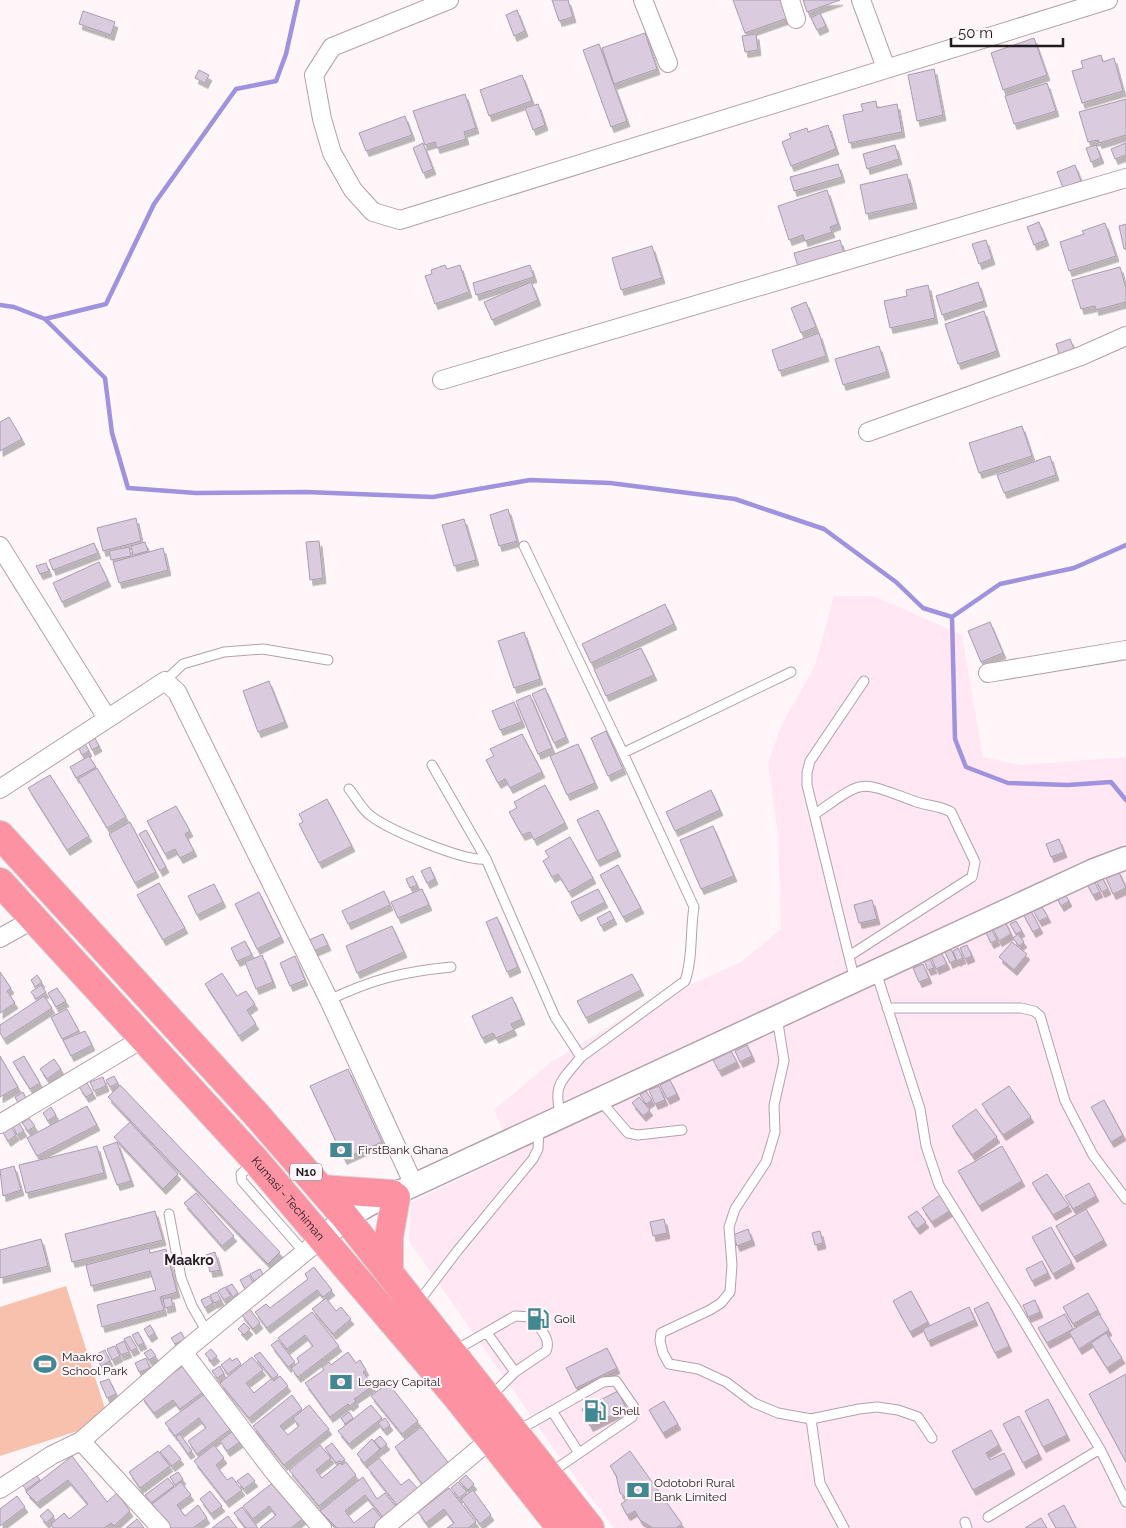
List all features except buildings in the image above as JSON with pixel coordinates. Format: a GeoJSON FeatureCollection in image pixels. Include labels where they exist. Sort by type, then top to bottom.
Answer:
{"type":"FeatureCollection","features":[{"type":"Feature","properties":{"kind":"highway","name":"N10"},"geometry":{"type":"LineString","coordinates":[[0,835],[255,1113],[351,1224],[488,1398],[503,1436],[548,1474],[590,1528]]}},
{"type":"Feature","properties":{"kind":"highway","name":"Kumasi - Techiman"},"geometry":{"type":"LineString","coordinates":[[0,882],[256,1162],[319,1246],[503,1436],[561,1528]]}},
{"type":"Feature","properties":{"kind":"highway"},"geometry":{"type":"LineString","coordinates":[[321,1189],[401,1192],[388,1236],[389,1272]]}},
{"type":"Feature","properties":{"kind":"street"},"geometry":{"type":"LineString","coordinates":[[450,0],[332,46],[314,74],[320,112],[332,153],[353,190],[373,212],[400,220],[1108,0]]}},
{"type":"Feature","properties":{"kind":"street"},"geometry":{"type":"LineString","coordinates":[[643,0],[668,63]]}},
{"type":"Feature","properties":{"kind":"street"},"geometry":{"type":"LineString","coordinates":[[790,0],[796,18]]}},
{"type":"Feature","properties":{"kind":"street"},"geometry":{"type":"LineString","coordinates":[[860,0],[886,68]]}},
{"type":"Feature","properties":{"kind":"street"},"geometry":{"type":"LineString","coordinates":[[442,380],[1126,178]]}},
{"type":"Feature","properties":{"kind":"street"},"geometry":{"type":"LineString","coordinates":[[868,432],[1081,356],[1126,336]]}},
{"type":"Feature","properties":{"kind":"street"},"geometry":{"type":"LineString","coordinates":[[0,546],[106,718]]}},
{"type":"Feature","properties":{"kind":"street"},"geometry":{"type":"LineString","coordinates":[[988,673],[1126,650]]}},
{"type":"Feature","properties":{"kind":"street"},"geometry":{"type":"LineString","coordinates":[[0,789],[106,718],[166,681],[177,692],[328,1000],[401,1192]]}},
{"type":"Feature","properties":{"kind":"street"},"geometry":{"type":"LineString","coordinates":[[0,1489],[52,1455],[81,1441],[207,1332],[319,1246],[401,1192],[561,1116],[1094,870],[1126,858]]}},
{"type":"Feature","properties":{"kind":"street"},"geometry":{"type":"LineString","coordinates":[[0,938],[34,919]]}},
{"type":"Feature","properties":{"kind":"street"},"geometry":{"type":"LineString","coordinates":[[0,1124],[142,1039]]}},
{"type":"Feature","properties":{"kind":"street"},"geometry":{"type":"LineString","coordinates":[[183,1352],[274,1472],[322,1528]]}},
{"type":"Feature","properties":{"kind":"street"},"geometry":{"type":"LineString","coordinates":[[384,1528],[503,1436]]}},
{"type":"Feature","properties":{"kind":"street"},"geometry":{"type":"LineString","coordinates":[[81,1441],[161,1528]]}},
{"type":"Feature","properties":{"kind":"lane"},"geometry":{"type":"LineString","coordinates":[[524,546],[694,907],[690,928],[689,971],[685,982],[581,1057],[557,1090],[556,1098],[561,1116]]}},
{"type":"Feature","properties":{"kind":"lane"},"geometry":{"type":"LineString","coordinates":[[166,681],[183,664],[224,652],[263,649],[328,660]]}},
{"type":"Feature","properties":{"kind":"lane"},"geometry":{"type":"LineString","coordinates":[[623,753],[791,672]]}},
{"type":"Feature","properties":{"kind":"lane"},"geometry":{"type":"LineString","coordinates":[[855,981],[816,814],[807,785],[807,772],[810,761],[864,681]]}},
{"type":"Feature","properties":{"kind":"lane"},"geometry":{"type":"LineString","coordinates":[[432,765],[486,859],[555,1017],[581,1057]]}},
{"type":"Feature","properties":{"kind":"lane"},"geometry":{"type":"LineString","coordinates":[[816,814],[856,786],[878,787],[916,802],[944,808],[951,812],[975,862],[972,877],[849,956]]}},
{"type":"Feature","properties":{"kind":"lane"},"geometry":{"type":"LineString","coordinates":[[349,789],[369,815],[396,831],[459,856],[475,860],[486,859]]}},
{"type":"Feature","properties":{"kind":"lane"},"geometry":{"type":"LineString","coordinates":[[328,1000],[362,985],[407,971],[451,967]]}},
{"type":"Feature","properties":{"kind":"lane"},"geometry":{"type":"LineString","coordinates":[[876,971],[920,1109],[926,1146],[939,1185],[1014,1305],[1100,1449],[1126,1502]]}},
{"type":"Feature","properties":{"kind":"lane"},"geometry":{"type":"LineString","coordinates":[[887,1008],[1021,1008],[1040,1016],[1065,1101],[1093,1155],[1126,1199]]}},
{"type":"Feature","properties":{"kind":"lane"},"geometry":{"type":"LineString","coordinates":[[776,1017],[784,1061],[774,1105],[775,1132],[766,1162],[735,1209],[729,1227],[732,1265],[730,1292],[716,1307],[661,1333],[660,1341],[669,1364],[698,1369],[726,1382],[754,1403],[778,1413],[811,1420],[859,1409],[877,1407],[898,1410],[918,1417],[932,1438]]}},
{"type":"Feature","properties":{"kind":"lane"},"geometry":{"type":"LineString","coordinates":[[598,1099],[628,1133],[638,1135],[682,1130]]}},
{"type":"Feature","properties":{"kind":"lane"},"geometry":{"type":"LineString","coordinates":[[416,1307],[458,1250],[533,1159],[538,1149],[540,1126]]}},
{"type":"Feature","properties":{"kind":"lane"},"geometry":{"type":"LineString","coordinates":[[169,1214],[181,1278],[192,1306],[207,1332]]}},
{"type":"Feature","properties":{"kind":"lane"},"geometry":{"type":"LineString","coordinates":[[451,1352],[515,1316],[527,1316],[548,1340],[546,1351],[515,1372],[488,1398]]}},
{"type":"Feature","properties":{"kind":"lane"},"geometry":{"type":"LineString","coordinates":[[487,1333],[515,1372]]}},
{"type":"Feature","properties":{"kind":"lane"},"geometry":{"type":"LineString","coordinates":[[503,1436],[603,1382],[616,1381],[634,1407],[632,1417],[548,1474]]}},
{"type":"Feature","properties":{"kind":"lane"},"geometry":{"type":"LineString","coordinates":[[552,1411],[579,1453]]}},
{"type":"Feature","properties":{"kind":"lane"},"geometry":{"type":"LineString","coordinates":[[811,1420],[820,1483],[844,1528]]}},
{"type":"Feature","properties":{"kind":"lane"},"geometry":{"type":"LineString","coordinates":[[988,1517],[1100,1449]]}},
{"type":"Feature","properties":{"kind":"shaded area"},"geometry":{"type":"Polygon","coordinates":[[[834,596],[874,596],[962,635],[983,757],[1021,765],[1126,757],[1126,1528],[614,1528],[554,1449],[409,1241],[411,1202],[513,1154],[494,1110],[550,1063],[639,1008],[741,962],[781,929],[778,836],[768,763],[782,724],[815,666],[834,596]]]}},
{"type":"Feature","properties":{"kind":"shaded area","name":"Maakro School Park"},"geometry":{"type":"Polygon","coordinates":[[[66,1286],[109,1421],[0,1456],[0,1307],[66,1286]]]}},
{"type":"Feature","properties":{"kind":"waterway"},"geometry":{"type":"LineString","coordinates":[[45,319],[106,304],[154,204],[236,89],[276,81],[286,54],[298,0]]}},
{"type":"Feature","properties":{"kind":"waterway"},"geometry":{"type":"LineString","coordinates":[[0,305],[14,307],[45,319],[105,378],[112,433],[128,488],[196,493],[306,492],[433,497],[530,480],[610,483],[735,499],[824,529],[896,582],[923,608],[952,617],[1000,584],[1074,568],[1126,545]]}},
{"type":"Feature","properties":{"kind":"waterway"},"geometry":{"type":"LineString","coordinates":[[952,617],[955,739],[966,767],[1008,783],[1068,785],[1111,782],[1126,800]]}},
{"type":"Feature","properties":{"kind":"place","name":"FirstBank Ghana"},"geometry":{"type":"Point","coordinates":[341,1150]}},
{"type":"Feature","properties":{"kind":"place","name":"Goil"},"geometry":{"type":"Point","coordinates":[538,1319]}},
{"type":"Feature","properties":{"kind":"place","name":"Maakro School Park"},"geometry":{"type":"Point","coordinates":[45,1364]}},
{"type":"Feature","properties":{"kind":"place","name":"Legacy Capital"},"geometry":{"type":"Point","coordinates":[341,1382]}},
{"type":"Feature","properties":{"kind":"place","name":"Shell"},"geometry":{"type":"Point","coordinates":[595,1411]}},
{"type":"Feature","properties":{"kind":"place","name":"Odotobri Rural Bank Limited"},"geometry":{"type":"Point","coordinates":[638,1490]}},
{"type":"Feature","properties":{"kind":"district","name":"Maakro"},"geometry":{"type":"Point","coordinates":[189,1260]}}]}
